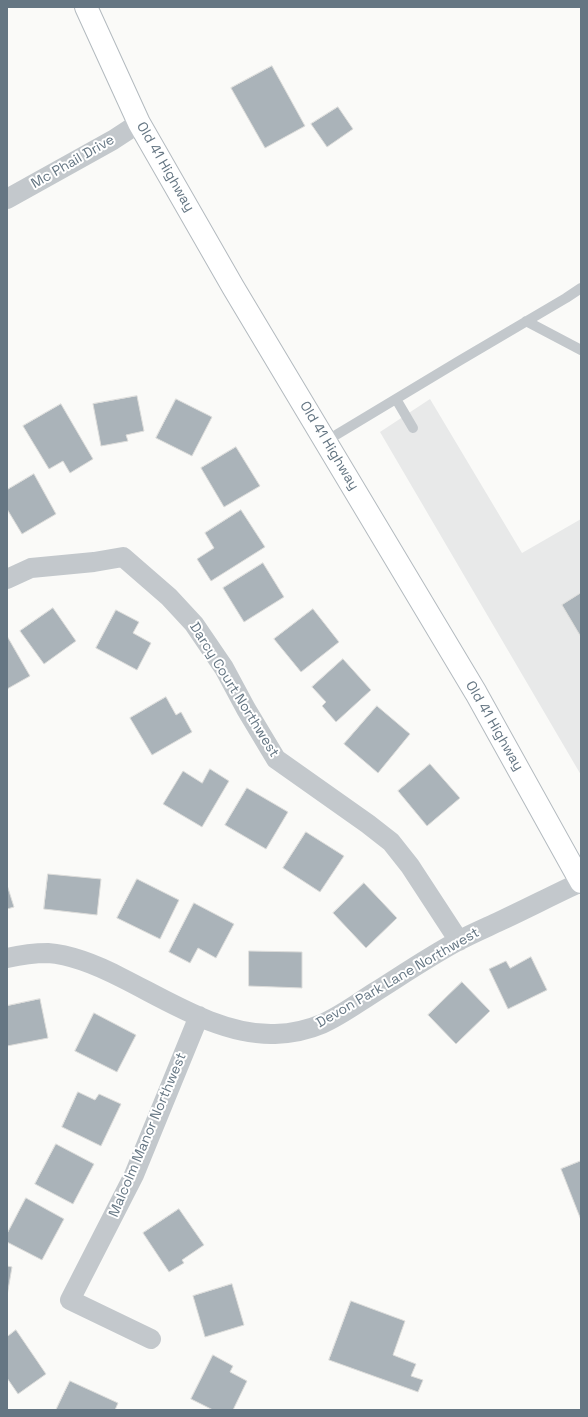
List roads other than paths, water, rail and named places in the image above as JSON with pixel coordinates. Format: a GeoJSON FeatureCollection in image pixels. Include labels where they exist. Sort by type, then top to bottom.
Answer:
{"type":"FeatureCollection","features":[{"type":"Feature","properties":{"kind":"main road","name":"Old 41 Highway"},"geometry":{"type":"LineString","coordinates":[[86,7],[139,123],[233,287],[480,699],[581,882]]}},
{"type":"Feature","properties":{"kind":"street","name":"Mc Phail Drive"},"geometry":{"type":"LineString","coordinates":[[7,199],[113,140],[139,123]]}},
{"type":"Feature","properties":{"kind":"street","name":"Darcy Court Northwest"},"geometry":{"type":"LineString","coordinates":[[7,579],[31,568],[123,558],[169,597],[194,624],[224,668],[246,709],[276,759],[368,824],[390,842],[410,866],[459,941]]}},
{"type":"Feature","properties":{"kind":"street","name":"Devon Park Lane Northwest"},"geometry":{"type":"LineString","coordinates":[[7,958],[24,954],[48,953],[69,957],[97,966],[199,1016],[226,1027],[249,1033],[274,1034],[305,1030],[316,1027],[347,1011],[373,993],[459,941],[581,882]]}},
{"type":"Feature","properties":{"kind":"street","name":"Malcolm Manor Northwest"},"geometry":{"type":"LineString","coordinates":[[151,1338],[70,1300],[134,1175],[199,1016]]}},
{"type":"Feature","properties":{"kind":"lane"},"geometry":{"type":"LineString","coordinates":[[326,440],[581,288]]}},
{"type":"Feature","properties":{"kind":"lane"},"geometry":{"type":"LineString","coordinates":[[526,321],[581,350]]}},
{"type":"Feature","properties":{"kind":"lane"},"geometry":{"type":"LineString","coordinates":[[396,399],[413,428]]}}]}
